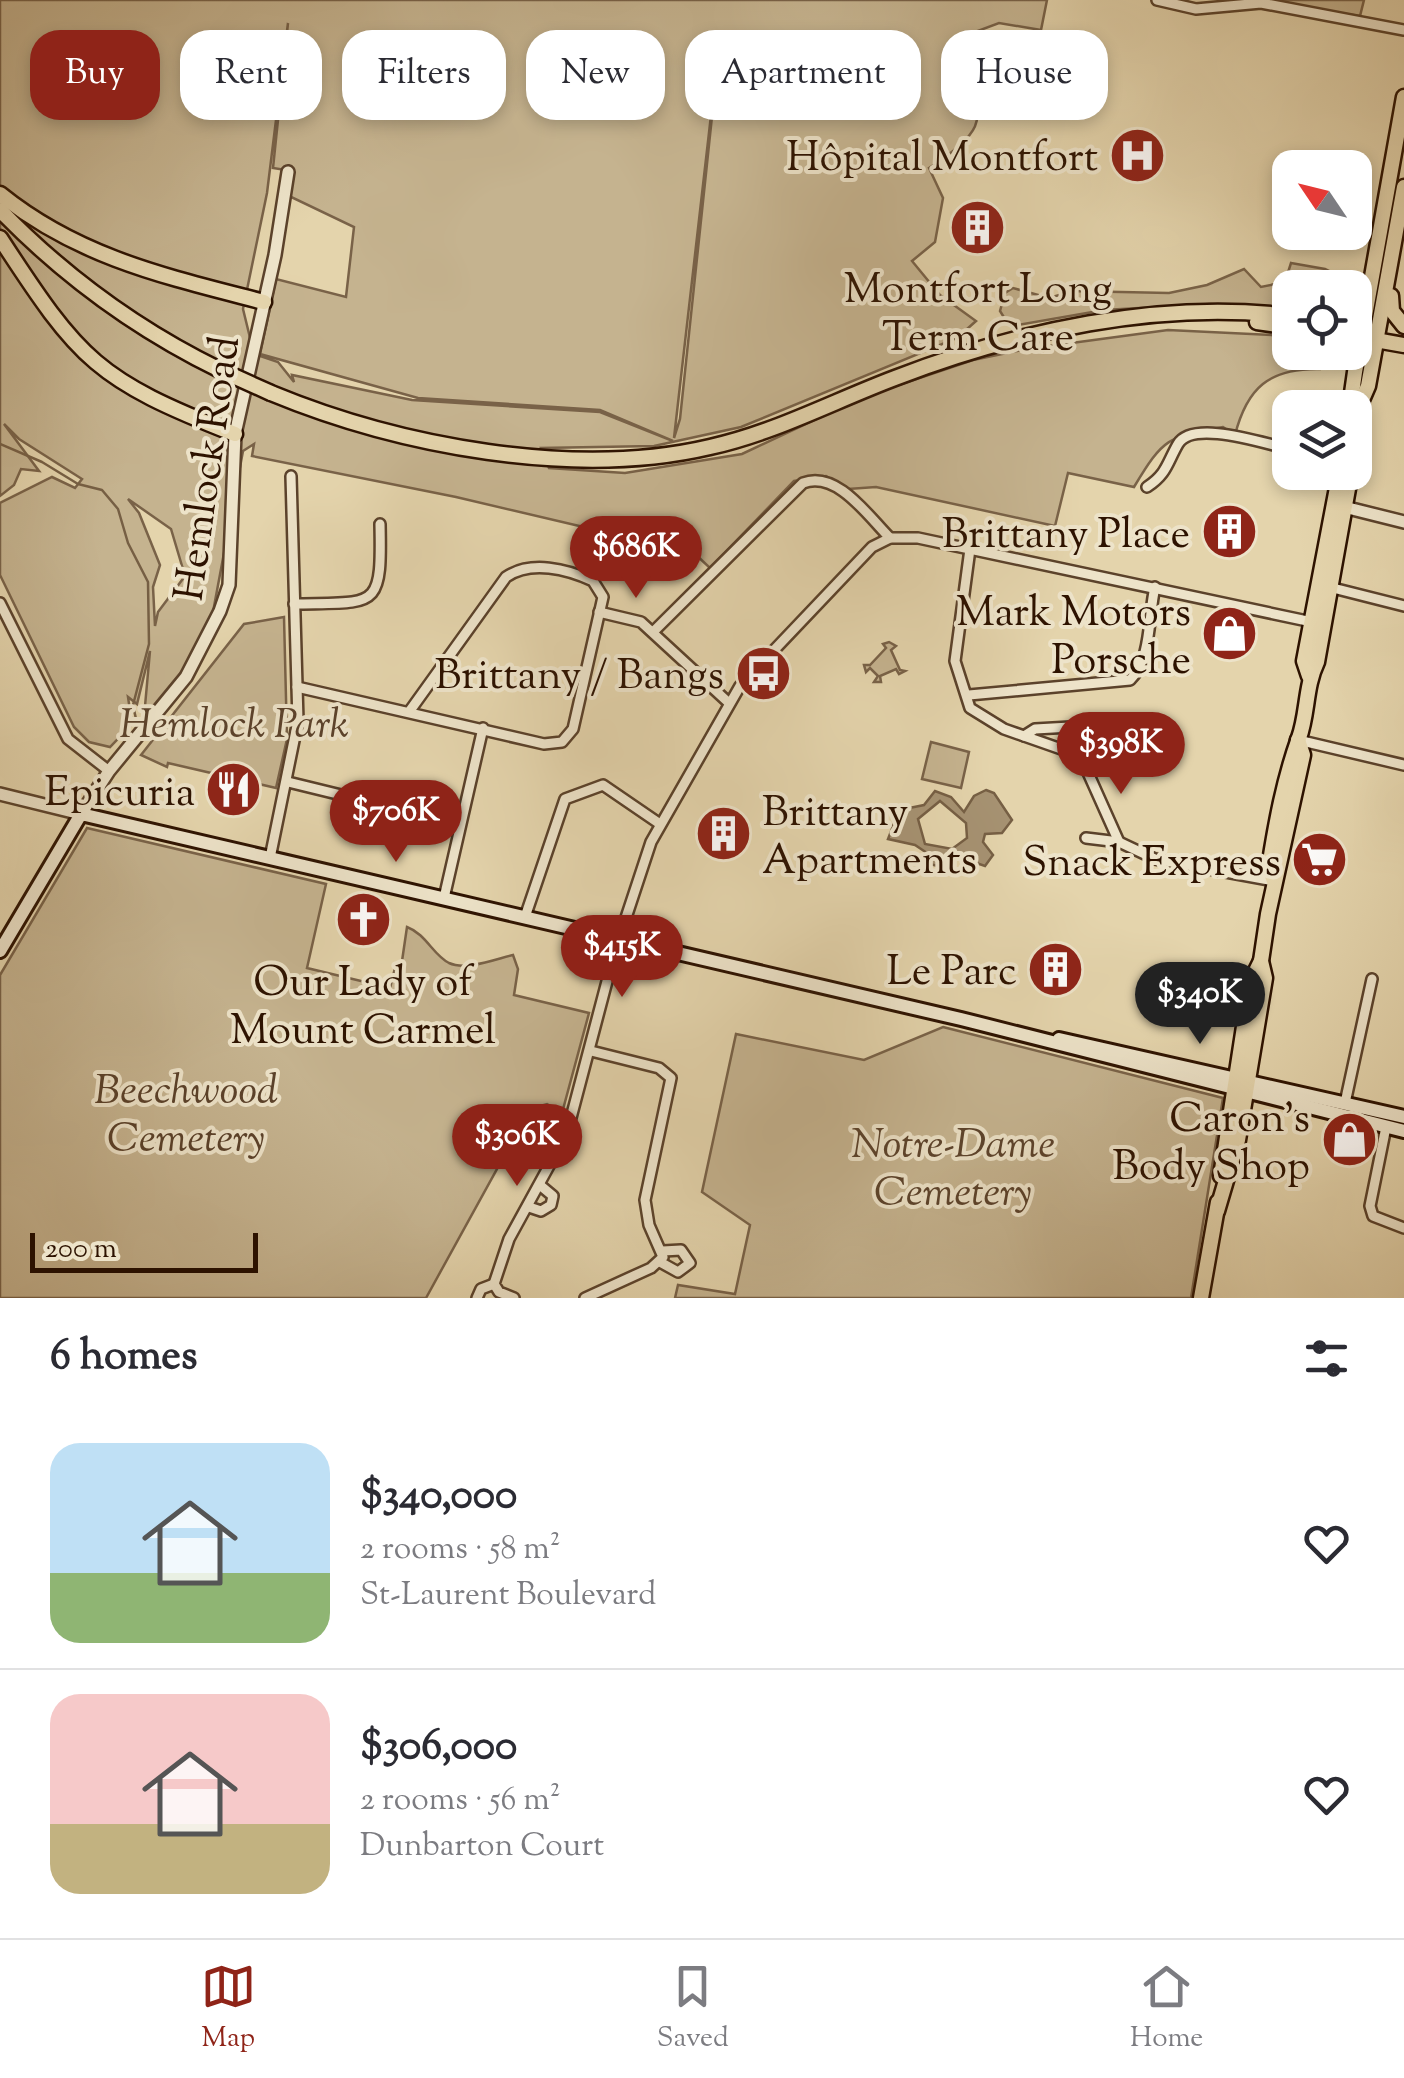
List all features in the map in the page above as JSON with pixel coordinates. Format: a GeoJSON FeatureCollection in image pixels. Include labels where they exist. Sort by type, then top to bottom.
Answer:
{"type":"FeatureCollection","features":[{"type":"Feature","properties":{"kind":"main road"},"geometry":{"type":"LineString","coordinates":[[1372,271],[1404,97]]}},
{"type":"Feature","properties":{"kind":"main road"},"geometry":{"type":"LineString","coordinates":[[1370,377],[1404,187]]}},
{"type":"Feature","properties":{"kind":"main road"},"geometry":{"type":"LineString","coordinates":[[0,194],[45,226],[123,265],[264,302]]}},
{"type":"Feature","properties":{"kind":"main road"},"geometry":{"type":"LineString","coordinates":[[0,210],[99,296],[159,337],[271,393],[352,421],[443,442],[566,459],[651,458],[758,433],[894,378],[992,345],[1072,327],[1210,313],[1272,315]]}},
{"type":"Feature","properties":{"kind":"main road"},"geometry":{"type":"LineString","coordinates":[[0,238],[54,321],[95,365],[146,398],[235,434]]}},
{"type":"Feature","properties":{"kind":"main road"},"geometry":{"type":"LineString","coordinates":[[1378,334],[1404,329],[1392,311],[1390,262]]}},
{"type":"Feature","properties":{"kind":"main road"},"geometry":{"type":"LineString","coordinates":[[1161,317],[1272,325]]}},
{"type":"Feature","properties":{"kind":"main road"},"geometry":{"type":"LineString","coordinates":[[1372,333],[1404,346]]}},
{"type":"Feature","properties":{"kind":"main road"},"geometry":{"type":"LineString","coordinates":[[1365,390],[1387,352],[1404,346]]}},
{"type":"Feature","properties":{"kind":"main road"},"geometry":{"type":"LineString","coordinates":[[1352,390],[1355,372]]}},
{"type":"Feature","properties":{"kind":"main road"},"geometry":{"type":"LineString","coordinates":[[1201,1298],[1241,1085],[1252,981],[1261,962],[1274,881],[1281,870],[1303,755],[1298,740],[1309,676],[1304,661],[1318,624],[1339,490]]}},
{"type":"Feature","properties":{"kind":"main road"},"geometry":{"type":"LineString","coordinates":[[1339,506],[1345,490]]}},
{"type":"Feature","properties":{"kind":"main road"},"geometry":{"type":"LineString","coordinates":[[82,814],[1241,1085],[1404,1131]]}},
{"type":"Feature","properties":{"kind":"main road","name":"Hemlock Road"},"geometry":{"type":"LineString","coordinates":[[0,951],[82,814]]}},
{"type":"Feature","properties":{"kind":"main road"},"geometry":{"type":"LineString","coordinates":[[1241,1085],[1404,1117]]}},
{"type":"Feature","properties":{"kind":"street"},"geometry":{"type":"LineString","coordinates":[[1157,0],[1196,9],[1270,4],[1404,30]]}},
{"type":"Feature","properties":{"kind":"street","name":"Hemlock Road"},"geometry":{"type":"LineString","coordinates":[[82,814],[110,770],[186,678],[229,585],[235,434],[288,172]]}},
{"type":"Feature","properties":{"kind":"street"},"geometry":{"type":"LineString","coordinates":[[1147,487],[1164,476],[1176,447],[1188,434],[1204,431],[1272,445]]}},
{"type":"Feature","properties":{"kind":"street"},"geometry":{"type":"LineString","coordinates":[[270,858],[298,722],[291,476]]}},
{"type":"Feature","properties":{"kind":"street"},"geometry":{"type":"LineString","coordinates":[[654,632],[796,488],[812,480],[828,482],[890,538]]}},
{"type":"Feature","properties":{"kind":"street"},"geometry":{"type":"LineString","coordinates":[[1339,506],[1404,522]]}},
{"type":"Feature","properties":{"kind":"street"},"geometry":{"type":"LineString","coordinates":[[294,604],[362,602],[376,592],[381,579],[380,524]]}},
{"type":"Feature","properties":{"kind":"street"},"geometry":{"type":"LineString","coordinates":[[494,1284],[509,1239],[567,1133],[639,871],[660,824],[729,703],[758,663],[872,546],[890,538],[918,538],[1318,624]]}},
{"type":"Feature","properties":{"kind":"street"},"geometry":{"type":"LineString","coordinates":[[970,549],[955,661],[970,708],[977,716],[1084,757]]}},
{"type":"Feature","properties":{"kind":"street"},"geometry":{"type":"LineString","coordinates":[[297,687],[544,744],[562,742],[573,729],[603,596],[593,581],[538,566],[520,568],[506,576],[410,712]]}},
{"type":"Feature","properties":{"kind":"street"},"geometry":{"type":"LineString","coordinates":[[1325,586],[1404,606]]}},
{"type":"Feature","properties":{"kind":"street"},"geometry":{"type":"LineString","coordinates":[[969,695],[1121,683],[1136,674],[1146,657],[1148,613],[1155,587]]}},
{"type":"Feature","properties":{"kind":"street"},"geometry":{"type":"LineString","coordinates":[[0,603],[68,738],[110,770]]}},
{"type":"Feature","properties":{"kind":"street"},"geometry":{"type":"LineString","coordinates":[[599,612],[641,622],[729,703]]}},
{"type":"Feature","properties":{"kind":"street"},"geometry":{"type":"LineString","coordinates":[[1024,736],[1035,729],[1141,723]]}},
{"type":"Feature","properties":{"kind":"street"},"geometry":{"type":"LineString","coordinates":[[1088,726],[1084,757],[1118,842]]}},
{"type":"Feature","properties":{"kind":"street"},"geometry":{"type":"LineString","coordinates":[[444,898],[483,728]]}},
{"type":"Feature","properties":{"kind":"street"},"geometry":{"type":"LineString","coordinates":[[1298,740],[1404,764]]}},
{"type":"Feature","properties":{"kind":"street"},"geometry":{"type":"LineString","coordinates":[[288,782],[460,824]]}},
{"type":"Feature","properties":{"kind":"street"},"geometry":{"type":"LineString","coordinates":[[525,917],[564,799],[603,785],[660,824]]}},
{"type":"Feature","properties":{"kind":"street"},"geometry":{"type":"LineString","coordinates":[[0,794],[82,814]]}},
{"type":"Feature","properties":{"kind":"street"},"geometry":{"type":"LineString","coordinates":[[1086,838],[1118,842],[1155,859],[1274,881]]}},
{"type":"Feature","properties":{"kind":"street"},"geometry":{"type":"LineString","coordinates":[[1345,1103],[1372,979]]}},
{"type":"Feature","properties":{"kind":"street"},"geometry":{"type":"LineString","coordinates":[[586,1298],[661,1257],[649,1225],[646,1200],[671,1078],[659,1068],[590,1051]]}},
{"type":"Feature","properties":{"kind":"street"},"geometry":{"type":"LineString","coordinates":[[1386,1127],[1370,1206],[1373,1216],[1404,1228]]}},
{"type":"Feature","properties":{"kind":"street"},"geometry":{"type":"LineString","coordinates":[[529,1207],[541,1211],[551,1206],[552,1196],[541,1186]]}},
{"type":"Feature","properties":{"kind":"street"},"geometry":{"type":"LineString","coordinates":[[494,1284],[507,1297]]}},
{"type":"Feature","properties":{"kind":"street"},"geometry":{"type":"LineString","coordinates":[[476,1298],[481,1289],[494,1284]]}},
{"type":"Feature","properties":{"kind":"green space"},"geometry":{"type":"Polygon","coordinates":[[[0,0],[1047,0],[1041,30],[999,23],[980,30],[941,30],[941,120],[976,120],[976,123],[969,136],[929,168],[943,198],[935,242],[912,261],[940,295],[976,321],[957,338],[741,427],[654,446],[541,448],[549,468],[625,473],[742,454],[863,397],[973,360],[1168,330],[1272,335],[1272,370],[1302,370],[1287,372],[1263,384],[1246,405],[1235,435],[1223,427],[1169,442],[1134,487],[1068,473],[1055,526],[876,487],[848,489],[826,476],[794,481],[710,568],[694,553],[456,497],[252,456],[254,444],[243,451],[213,612],[191,660],[144,717],[150,651],[137,704],[128,697],[132,724],[110,747],[89,742],[74,727],[0,575],[0,503],[52,477],[75,488],[82,479],[19,439],[4,424],[39,471],[21,469],[14,485],[0,496],[0,0]],[[288,23],[287,30],[180,30],[180,120],[276,120],[267,193],[243,309],[254,354],[278,362],[294,382],[292,375],[412,400],[600,412],[673,441],[600,410],[418,398],[260,354],[276,279],[346,297],[354,227],[289,196],[292,171],[273,168],[278,120],[322,120],[322,30],[287,30],[288,23]],[[685,30],[685,120],[710,120],[674,438],[680,419],[712,120],[921,120],[921,30],[685,30]],[[128,499],[139,513],[160,565],[153,587],[155,626],[158,612],[185,576],[171,529],[128,499]]]}},
{"type":"Feature","properties":{"kind":"green space"},"geometry":{"type":"Polygon","coordinates":[[[1252,0],[1364,0],[1360,16],[1252,0]]]}},
{"type":"Feature","properties":{"kind":"green space"},"geometry":{"type":"Polygon","coordinates":[[[1291,263],[1327,270],[1289,270],[1291,263]]]}},
{"type":"Feature","properties":{"kind":"green space"},"geometry":{"type":"Polygon","coordinates":[[[1244,269],[1261,287],[1272,285],[1272,307],[1210,304],[1104,310],[1018,325],[1005,319],[1000,311],[1005,293],[1013,288],[1049,298],[1073,291],[1169,293],[1207,285],[1244,269]]]}},
{"type":"Feature","properties":{"kind":"green space","name":"Hemlock Park"},"geometry":{"type":"Polygon","coordinates":[[[284,617],[287,739],[276,788],[168,763],[167,767],[141,755],[244,624],[284,617]]]}},
{"type":"Feature","properties":{"kind":"green space"},"geometry":{"type":"Polygon","coordinates":[[[883,644],[896,646],[891,650],[900,670],[905,671],[899,674],[896,669],[880,676],[881,682],[874,682],[878,676],[870,668],[866,672],[864,665],[870,665],[886,648],[883,644]]]}},
{"type":"Feature","properties":{"kind":"green space"},"geometry":{"type":"Polygon","coordinates":[[[931,742],[969,752],[961,788],[922,779],[931,742]]]}},
{"type":"Feature","properties":{"kind":"green space","name":"Beechwood Cemetery"},"geometry":{"type":"Polygon","coordinates":[[[87,828],[326,884],[307,968],[390,988],[395,968],[401,968],[407,927],[443,959],[456,965],[481,964],[513,955],[518,969],[514,995],[589,1013],[562,1113],[547,1104],[530,1109],[426,1298],[0,1298],[0,975],[87,828]]]}},
{"type":"Feature","properties":{"kind":"green space","name":"Notre-Dame Cemetery"},"geometry":{"type":"Polygon","coordinates":[[[943,1027],[1223,1098],[1191,1298],[675,1298],[678,1285],[735,1294],[750,1225],[702,1192],[736,1034],[864,1060],[943,1027]]]}},
{"type":"Feature","properties":{"kind":"shaded area"},"geometry":{"type":"Polygon","coordinates":[[[986,790],[994,793],[1012,820],[1002,833],[985,834],[983,842],[993,855],[985,866],[956,856],[942,867],[925,863],[927,853],[915,845],[888,839],[899,810],[924,805],[935,791],[951,797],[964,812],[974,796],[986,790]],[[940,801],[918,819],[925,844],[952,849],[967,838],[966,823],[940,801]]]}},
{"type":"Feature","properties":{"kind":"waterway"},"geometry":{"type":"LineString","coordinates":[[0,444],[42,462],[78,484],[102,490],[118,509],[128,543],[148,582],[149,644],[133,705],[136,719]]}},
{"type":"Feature","properties":{"kind":"place","name":"Hôpital Montfort"},"geometry":{"type":"Point","coordinates":[1137,155]}},
{"type":"Feature","properties":{"kind":"place","name":"Montfort Long Term Care"},"geometry":{"type":"Point","coordinates":[978,227]}},
{"type":"Feature","properties":{"kind":"place","name":"Brittany Place"},"geometry":{"type":"Point","coordinates":[1229,532]}},
{"type":"Feature","properties":{"kind":"place","name":"Mark Motors Porsche"},"geometry":{"type":"Point","coordinates":[1230,634]}},
{"type":"Feature","properties":{"kind":"place","name":"Brittany / Bangs"},"geometry":{"type":"Point","coordinates":[763,673]}},
{"type":"Feature","properties":{"kind":"place","name":"Epicuria"},"geometry":{"type":"Point","coordinates":[234,790]}},
{"type":"Feature","properties":{"kind":"place","name":"Brittany Apartments"},"geometry":{"type":"Point","coordinates":[723,834]}},
{"type":"Feature","properties":{"kind":"place","name":"Snack Express"},"geometry":{"type":"Point","coordinates":[1320,860]}},
{"type":"Feature","properties":{"kind":"place","name":"Our Lady of Mount Carmel"},"geometry":{"type":"Point","coordinates":[363,920]}},
{"type":"Feature","properties":{"kind":"place","name":"Le Parc"},"geometry":{"type":"Point","coordinates":[1056,969]}},
{"type":"Feature","properties":{"kind":"place","name":"Caron's Body Shop"},"geometry":{"type":"Point","coordinates":[1349,1140]}}]}
